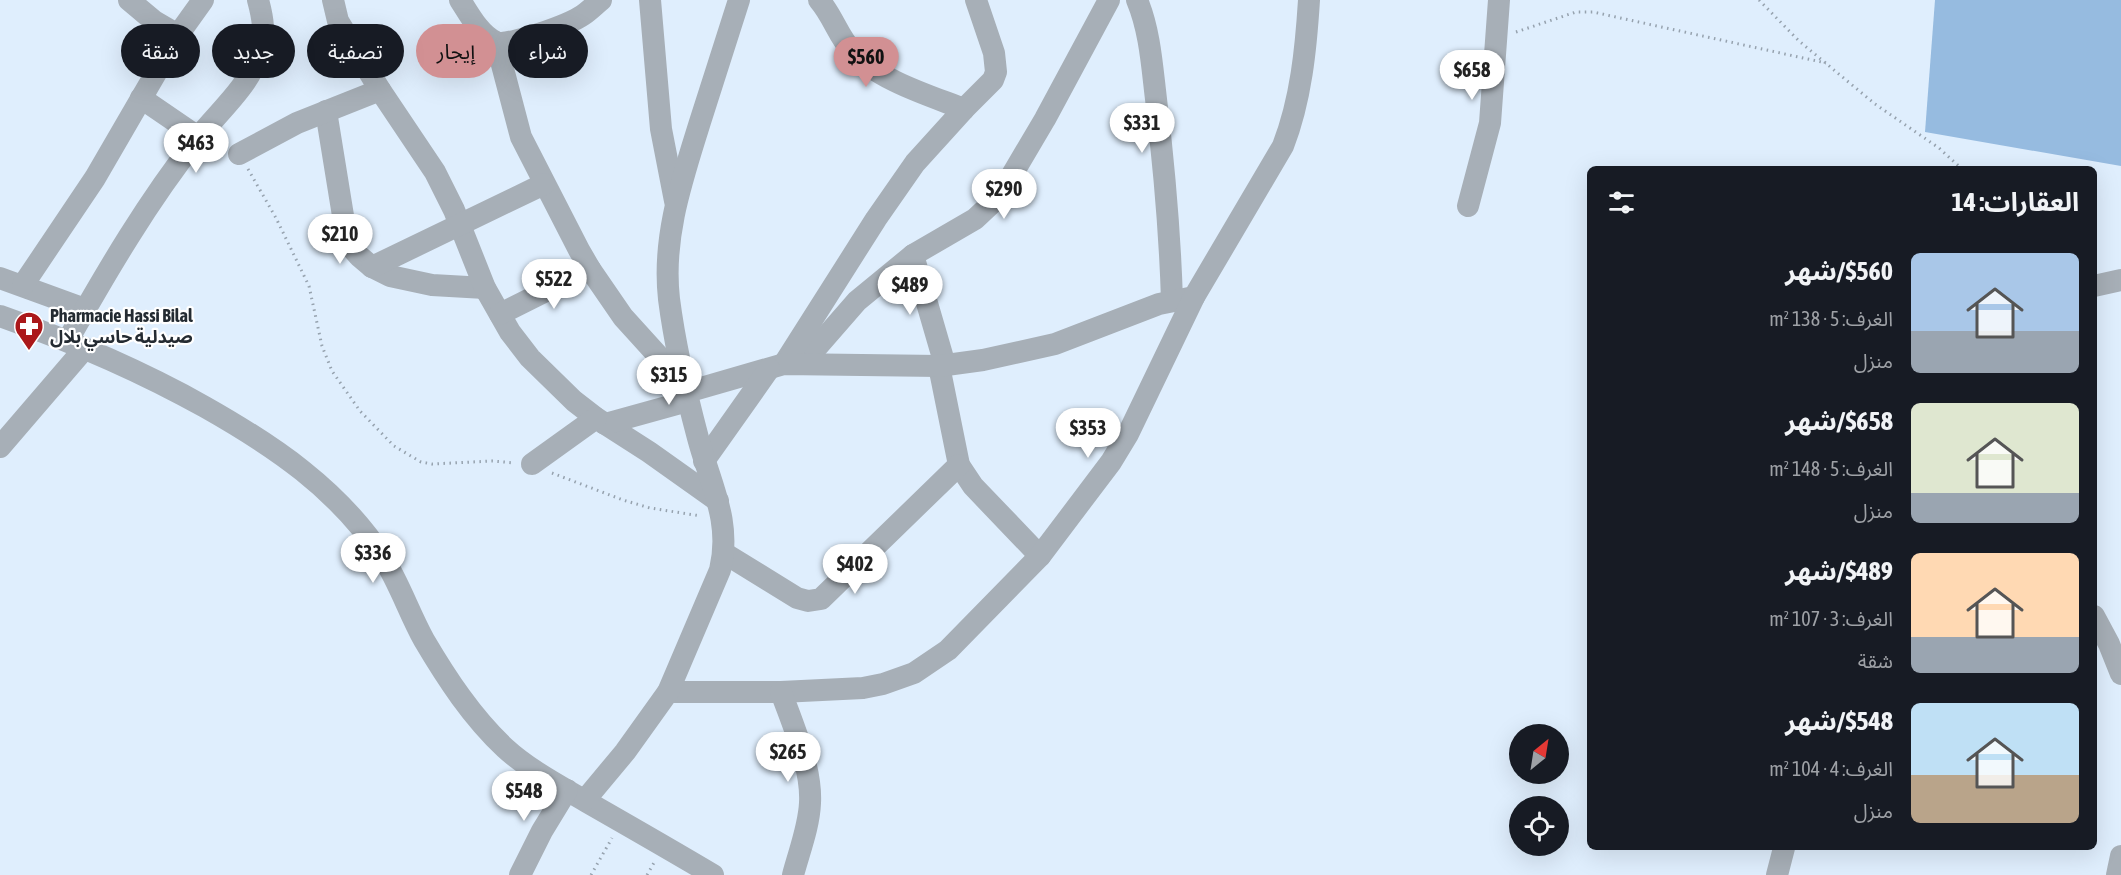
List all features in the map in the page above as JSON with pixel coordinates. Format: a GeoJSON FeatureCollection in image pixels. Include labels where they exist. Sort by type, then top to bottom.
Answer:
{"type":"FeatureCollection","features":[{"type":"Feature","properties":{"kind":"street"},"geometry":{"type":"LineString","coordinates":[[129,0],[159,24]]}},
{"type":"Feature","properties":{"kind":"street"},"geometry":{"type":"LineString","coordinates":[[186,24],[203,0]]}},
{"type":"Feature","properties":{"kind":"street"},"geometry":{"type":"LineString","coordinates":[[0,447],[77,344],[85,309],[149,206],[198,137],[246,80],[259,55],[264,35],[258,0]]}},
{"type":"Feature","properties":{"kind":"street"},"geometry":{"type":"LineString","coordinates":[[333,0],[338,21],[380,90],[435,172],[460,224],[485,288],[510,332],[531,358],[574,401],[720,510]]}},
{"type":"Feature","properties":{"kind":"street"},"geometry":{"type":"LineString","coordinates":[[460,0],[477,24]]}},
{"type":"Feature","properties":{"kind":"street"},"geometry":{"type":"LineString","coordinates":[[601,0],[583,15],[550,31],[507,42],[496,42],[521,137],[590,269],[623,317],[662,360],[686,391]]}},
{"type":"Feature","properties":{"kind":"street"},"geometry":{"type":"LineString","coordinates":[[650,0],[661,129],[675,202]]}},
{"type":"Feature","properties":{"kind":"street"},"geometry":{"type":"LineString","coordinates":[[519,875],[542,831],[576,795],[625,752],[668,692],[720,570],[724,553],[720,510],[704,461],[686,391],[669,298],[670,241],[675,202],[739,0]]}},
{"type":"Feature","properties":{"kind":"street"},"geometry":{"type":"LineString","coordinates":[[819,0],[845,43],[870,67],[918,91],[964,109]]}},
{"type":"Feature","properties":{"kind":"street"},"geometry":{"type":"LineString","coordinates":[[704,461],[785,365],[899,186],[933,142],[993,80],[996,72],[994,53],[976,0]]}},
{"type":"Feature","properties":{"kind":"street"},"geometry":{"type":"LineString","coordinates":[[785,365],[913,255],[975,219],[991,204],[1006,185],[1046,119],[1108,0]]}},
{"type":"Feature","properties":{"kind":"street"},"geometry":{"type":"LineString","coordinates":[[1137,0],[1147,30],[1183,299]]}},
{"type":"Feature","properties":{"kind":"street"},"geometry":{"type":"LineString","coordinates":[[1468,206],[1490,123],[1499,0]]}},
{"type":"Feature","properties":{"kind":"street"},"geometry":{"type":"LineString","coordinates":[[668,692],[781,692],[863,688],[883,684],[914,673],[948,650],[1040,556],[1083,502],[1128,434],[1183,299],[1276,159],[1287,135],[1300,79],[1304,4]]}},
{"type":"Feature","properties":{"kind":"street"},"geometry":{"type":"LineString","coordinates":[[23,285],[95,178],[153,78]]}},
{"type":"Feature","properties":{"kind":"street"},"geometry":{"type":"LineString","coordinates":[[239,154],[297,123],[380,90]]}},
{"type":"Feature","properties":{"kind":"street"},"geometry":{"type":"LineString","coordinates":[[141,98],[198,137]]}},
{"type":"Feature","properties":{"kind":"street"},"geometry":{"type":"LineString","coordinates":[[326,111],[345,228],[352,248],[372,267],[390,276],[432,285],[485,288]]}},
{"type":"Feature","properties":{"kind":"street"},"geometry":{"type":"LineString","coordinates":[[372,267],[544,183]]}},
{"type":"Feature","properties":{"kind":"street"},"geometry":{"type":"LineString","coordinates":[[913,255],[942,366],[959,465],[973,486],[1040,556]]}},
{"type":"Feature","properties":{"kind":"street"},"geometry":{"type":"LineString","coordinates":[[500,314],[590,269]]}},
{"type":"Feature","properties":{"kind":"street"},"geometry":{"type":"LineString","coordinates":[[0,278],[85,309]]}},
{"type":"Feature","properties":{"kind":"street"},"geometry":{"type":"LineString","coordinates":[[2097,285],[2121,280]]}},
{"type":"Feature","properties":{"kind":"street"},"geometry":{"type":"LineString","coordinates":[[532,464],[600,421],[686,391],[785,365],[942,366],[983,360],[1055,344],[1152,306],[1183,299]]}},
{"type":"Feature","properties":{"kind":"street"},"geometry":{"type":"LineString","coordinates":[[0,316],[77,344],[169,387],[254,434],[303,469],[354,518],[383,558],[424,640],[452,685],[483,726],[507,750],[576,795],[709,874]]}},
{"type":"Feature","properties":{"kind":"street"},"geometry":{"type":"LineString","coordinates":[[724,553],[797,598],[808,601],[821,598],[959,465]]}},
{"type":"Feature","properties":{"kind":"street"},"geometry":{"type":"LineString","coordinates":[[2097,622],[2121,674]]}},
{"type":"Feature","properties":{"kind":"street"},"geometry":{"type":"LineString","coordinates":[[781,692],[798,741],[810,790],[808,819],[793,875]]}},
{"type":"Feature","properties":{"kind":"street"},"geometry":{"type":"LineString","coordinates":[[1777,875],[1783,850]]}},
{"type":"Feature","properties":{"kind":"street"},"geometry":{"type":"LineString","coordinates":[[2117,875],[2121,856]]}},
{"type":"Feature","properties":{"kind":"path"},"geometry":{"type":"LineString","coordinates":[[1759,0],[1799,41],[1875,104],[1939,148],[1959,166]]}},
{"type":"Feature","properties":{"kind":"path"},"geometry":{"type":"LineString","coordinates":[[1497,38],[1576,12],[1593,12],[1826,63]]}},
{"type":"Feature","properties":{"kind":"path"},"geometry":{"type":"LineString","coordinates":[[239,154],[261,189],[309,286],[322,346],[332,371],[360,411],[394,446],[421,462],[432,464],[492,461],[532,464],[650,508],[720,510]]}},
{"type":"Feature","properties":{"kind":"path"},"geometry":{"type":"LineString","coordinates":[[591,875],[622,822]]}},
{"type":"Feature","properties":{"kind":"shaded area"},"geometry":{"type":"Polygon","coordinates":[[[1935,0],[2121,0],[2121,166],[1925,132],[1935,0]]]}},
{"type":"Feature","properties":{"kind":"place","name":"Pharmacie Hassi Bilal صيدلية حاسي بلال"},"geometry":{"type":"Point","coordinates":[29,352]}}]}
